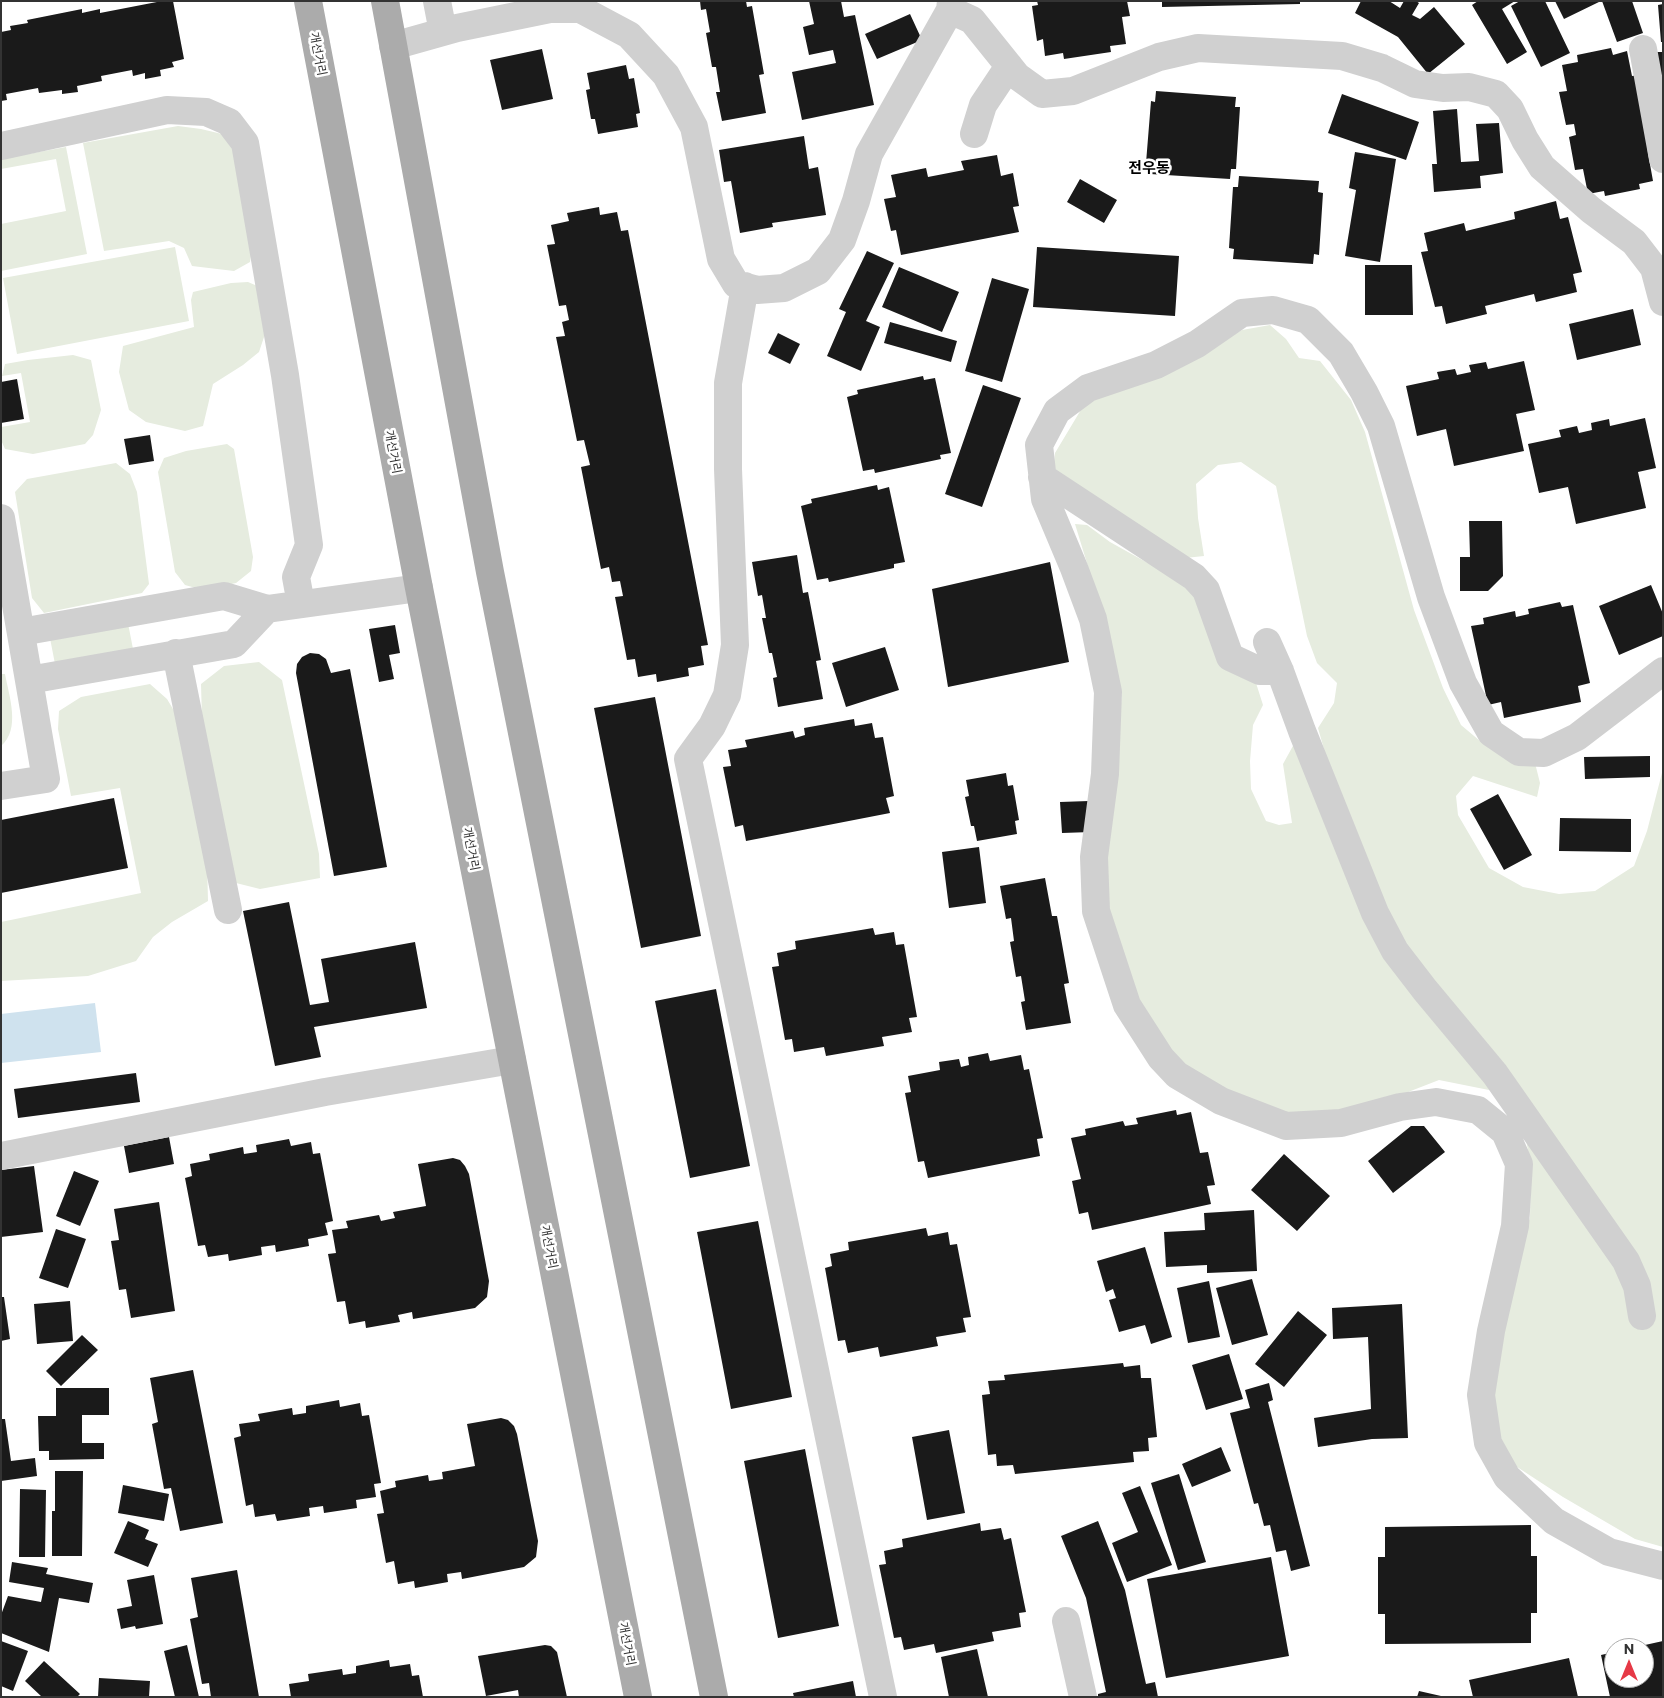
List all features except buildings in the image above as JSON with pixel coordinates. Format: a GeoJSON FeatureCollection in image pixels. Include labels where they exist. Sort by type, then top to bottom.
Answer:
{"type":"FeatureCollection","features":[{"type":"Feature","properties":{"kind":"main road","name":"개선거리"},"geometry":{"type":"LineString","coordinates":[[308,1],[419,588],[638,1697]]}},
{"type":"Feature","properties":{"kind":"main road"},"geometry":{"type":"LineString","coordinates":[[385,1],[490,572],[714,1697]]}},
{"type":"Feature","properties":{"kind":"street"},"geometry":{"type":"LineString","coordinates":[[437,1],[443,32]]}},
{"type":"Feature","properties":{"kind":"street"},"geometry":{"type":"LineString","coordinates":[[393,46],[443,32],[550,9],[580,9],[628,35],[666,75],[694,127],[721,259],[736,284],[757,290],[784,288],[818,271],[842,240],[856,201],[869,154],[951,6],[972,20],[1017,76],[1042,94],[1074,91],[1159,57],[1198,48],[1342,56],[1382,68],[1415,84],[1443,88],[1469,87],[1496,94],[1510,109],[1542,167],[1591,210],[1634,242],[1654,268],[1663,302]]}},
{"type":"Feature","properties":{"kind":"street"},"geometry":{"type":"LineString","coordinates":[[1643,49],[1663,159]]}},
{"type":"Feature","properties":{"kind":"street"},"geometry":{"type":"LineString","coordinates":[[974,134],[983,105],[1009,66]]}},
{"type":"Feature","properties":{"kind":"street"},"geometry":{"type":"LineString","coordinates":[[1,146],[167,110],[206,112],[229,122],[245,143],[285,375],[309,544],[296,577],[301,604]]}},
{"type":"Feature","properties":{"kind":"street"},"geometry":{"type":"LineString","coordinates":[[745,286],[728,383],[728,469],[736,645],[727,695],[712,726],[688,758],[883,1697]]}},
{"type":"Feature","properties":{"kind":"street"},"geometry":{"type":"LineString","coordinates":[[1663,670],[1577,736],[1544,753],[1519,752],[1491,733],[1463,683],[1431,597],[1381,426],[1364,392],[1340,352],[1308,320],[1274,310],[1242,313],[1197,344],[1156,365],[1088,388],[1057,411],[1039,445],[1045,499],[1093,619],[1108,692],[1105,774],[1094,857],[1096,911],[1127,1005],[1161,1058],[1177,1075],[1221,1101],[1286,1126],[1340,1123],[1400,1106],[1436,1102],[1478,1110],[1505,1132],[1519,1164],[1515,1226],[1491,1331],[1481,1395],[1488,1443],[1507,1477],[1554,1521],[1609,1552],[1663,1566]]}},
{"type":"Feature","properties":{"kind":"street"},"geometry":{"type":"LineString","coordinates":[[1042,477],[1194,577],[1206,590],[1230,658],[1260,671],[1280,671]]}},
{"type":"Feature","properties":{"kind":"street"},"geometry":{"type":"LineString","coordinates":[[1,518],[4,551],[21,632],[46,779],[1,786]]}},
{"type":"Feature","properties":{"kind":"street"},"geometry":{"type":"LineString","coordinates":[[21,632],[224,596],[267,609],[419,588]]}},
{"type":"Feature","properties":{"kind":"street"},"geometry":{"type":"LineString","coordinates":[[29,680],[234,644],[267,609]]}},
{"type":"Feature","properties":{"kind":"street"},"geometry":{"type":"LineString","coordinates":[[1267,642],[1375,913],[1395,950],[1425,990],[1495,1074],[1626,1261],[1638,1286],[1642,1316]]}},
{"type":"Feature","properties":{"kind":"street"},"geometry":{"type":"LineString","coordinates":[[176,653],[228,910]]}},
{"type":"Feature","properties":{"kind":"street"},"geometry":{"type":"LineString","coordinates":[[1,1156],[324,1092],[512,1060]]}},
{"type":"Feature","properties":{"kind":"street"},"geometry":{"type":"LineString","coordinates":[[1492,1122],[1512,1098]]}},
{"type":"Feature","properties":{"kind":"street"},"geometry":{"type":"LineString","coordinates":[[1066,1621],[1083,1697]]}},
{"type":"Feature","properties":{"kind":"shaded area"},"geometry":{"type":"Polygon","coordinates":[[[178,126],[222,134],[235,152],[253,240],[250,262],[234,271],[192,266],[184,248],[169,241],[104,251],[83,143],[178,126]]]}},
{"type":"Feature","properties":{"kind":"shaded area"},"geometry":{"type":"Polygon","coordinates":[[[66,147],[87,254],[1,271],[1,224],[66,211],[56,159],[1,169],[1,159],[66,147]]]}},
{"type":"Feature","properties":{"kind":"shaded area"},"geometry":{"type":"Polygon","coordinates":[[[175,247],[189,321],[17,354],[3,278],[175,247]]]}},
{"type":"Feature","properties":{"kind":"shaded area"},"geometry":{"type":"Polygon","coordinates":[[[248,282],[262,288],[267,328],[259,352],[243,365],[213,384],[203,426],[185,431],[146,422],[129,410],[119,372],[123,346],[194,327],[191,300],[193,292],[231,283],[248,282]]]}},
{"type":"Feature","properties":{"kind":"shaded area"},"geometry":{"type":"Polygon","coordinates":[[[1270,325],[1286,339],[1299,358],[1320,361],[1351,400],[1365,432],[1414,610],[1443,688],[1461,725],[1486,746],[1535,763],[1540,783],[1537,797],[1473,776],[1456,796],[1458,815],[1489,868],[1523,887],[1559,894],[1595,891],[1634,866],[1647,831],[1663,769],[1663,1547],[1635,1539],[1563,1497],[1511,1463],[1496,1427],[1492,1392],[1500,1333],[1530,1217],[1531,1167],[1525,1134],[1387,917],[1339,802],[1318,728],[1334,703],[1337,683],[1317,663],[1307,636],[1276,486],[1241,462],[1218,465],[1196,484],[1198,518],[1204,556],[1185,558],[1053,473],[1055,453],[1082,408],[1100,394],[1201,354],[1242,330],[1270,325]]]}},
{"type":"Feature","properties":{"kind":"shaded area"},"geometry":{"type":"Polygon","coordinates":[[[73,355],[91,360],[101,410],[93,435],[85,444],[33,454],[5,449],[1,440],[1,427],[30,422],[21,373],[2,376],[5,364],[73,355]]]}},
{"type":"Feature","properties":{"kind":"shaded area"},"geometry":{"type":"Polygon","coordinates":[[[227,444],[234,449],[253,557],[251,571],[236,583],[203,590],[185,585],[175,572],[158,472],[164,458],[186,451],[227,444]]]}},
{"type":"Feature","properties":{"kind":"shaded area"},"geometry":{"type":"Polygon","coordinates":[[[116,463],[130,474],[137,492],[149,584],[142,593],[44,613],[32,598],[15,492],[27,479],[116,463]]]}},
{"type":"Feature","properties":{"kind":"shaded area"},"geometry":{"type":"Polygon","coordinates":[[[1075,524],[1087,525],[1110,542],[1182,582],[1198,597],[1256,683],[1263,705],[1253,725],[1250,761],[1251,789],[1266,821],[1279,825],[1292,823],[1283,764],[1294,744],[1323,807],[1486,1075],[1489,1090],[1439,1080],[1385,1101],[1339,1112],[1286,1116],[1228,1093],[1188,1068],[1169,1048],[1136,1000],[1108,913],[1104,859],[1122,694],[1097,596],[1075,524]]]}},
{"type":"Feature","properties":{"kind":"shaded area"},"geometry":{"type":"Polygon","coordinates":[[[127,618],[133,649],[55,664],[49,633],[127,618]]]}},
{"type":"Feature","properties":{"kind":"shaded area"},"geometry":{"type":"Polygon","coordinates":[[[259,662],[282,680],[319,854],[320,878],[260,889],[236,883],[202,719],[201,684],[224,666],[259,662]]]}},
{"type":"Feature","properties":{"kind":"shaded area"},"geometry":{"type":"Polygon","coordinates":[[[1,674],[5,674],[11,702],[12,722],[11,731],[1,746],[1,674]]]}},
{"type":"Feature","properties":{"kind":"shaded area"},"geometry":{"type":"Polygon","coordinates":[[[150,684],[167,699],[182,724],[207,862],[208,901],[172,922],[153,937],[136,961],[88,976],[1,981],[1,922],[141,893],[120,788],[71,796],[58,729],[59,711],[81,697],[150,684]]]}},
{"type":"Feature","properties":{"kind":"water"},"geometry":{"type":"Polygon","coordinates":[[[95,1003],[101,1052],[1,1063],[1,1014],[95,1003]]]}},
{"type":"Feature","properties":{"kind":"district","name":"전우동"},"geometry":{"type":"Point","coordinates":[1149,168]}}]}
